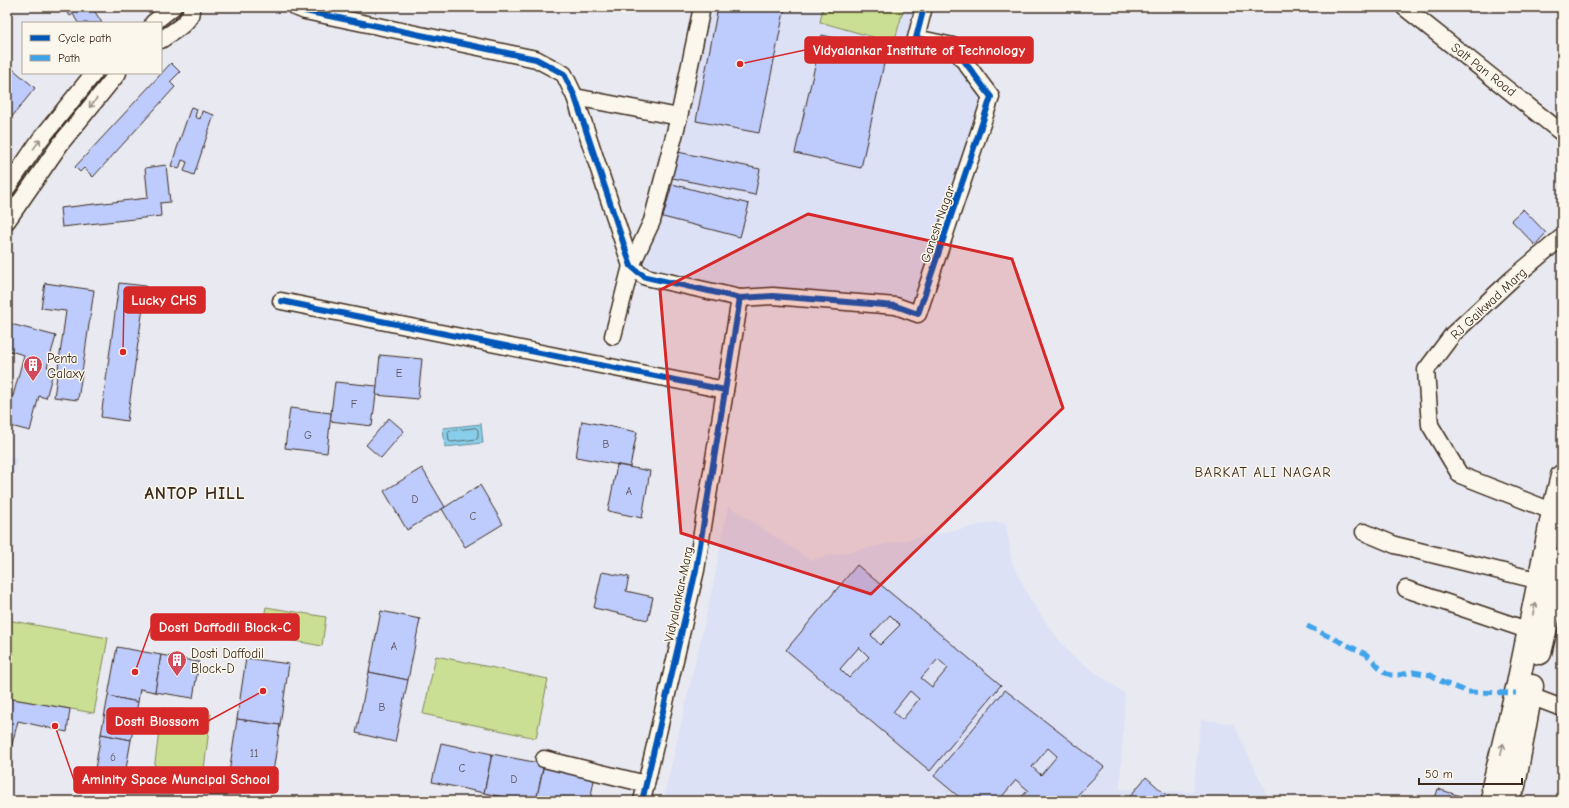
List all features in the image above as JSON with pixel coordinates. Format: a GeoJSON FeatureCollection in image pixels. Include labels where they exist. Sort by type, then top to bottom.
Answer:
{"type":"FeatureCollection","features":[{"type":"Feature","properties":{"kind":"main road"},"geometry":{"type":"LineString","coordinates":[[1494,801],[1493,787],[1540,581],[1558,514],[1562,476]]}},
{"type":"Feature","properties":{"kind":"main road"},"geometry":{"type":"LineString","coordinates":[[1502,801],[1514,786],[1530,696],[1562,560]]}},
{"type":"Feature","properties":{"kind":"street"},"geometry":{"type":"LineString","coordinates":[[155,22],[173,7]]}},
{"type":"Feature","properties":{"kind":"street"},"geometry":{"type":"LineString","coordinates":[[162,39],[188,20],[191,13],[191,7]]}},
{"type":"Feature","properties":{"kind":"street"},"geometry":{"type":"LineString","coordinates":[[613,336],[631,266],[652,221],[679,117],[702,7]]}},
{"type":"Feature","properties":{"kind":"street","name":"Ganesh Nagar"},"geometry":{"type":"LineString","coordinates":[[740,298],[773,296],[896,306],[918,314],[991,97],[953,46],[916,38],[924,7]]}},
{"type":"Feature","properties":{"kind":"street","name":"Salt Pan Road"},"geometry":{"type":"LineString","coordinates":[[1404,7],[1562,133]]}},
{"type":"Feature","properties":{"kind":"street"},"geometry":{"type":"LineString","coordinates":[[302,8],[536,59],[564,74],[575,97],[631,266],[646,277],[740,298]]}},
{"type":"Feature","properties":{"kind":"street"},"geometry":{"type":"LineString","coordinates":[[7,188],[39,141],[93,74]]}},
{"type":"Feature","properties":{"kind":"street"},"geometry":{"type":"LineString","coordinates":[[7,221],[61,143],[117,74]]}},
{"type":"Feature","properties":{"kind":"street"},"geometry":{"type":"LineString","coordinates":[[575,97],[679,117]]}},
{"type":"Feature","properties":{"kind":"street"},"geometry":{"type":"LineString","coordinates":[[21,166],[36,179]]}},
{"type":"Feature","properties":{"kind":"street","name":"RJ Gaikwad Marg"},"geometry":{"type":"LineString","coordinates":[[1558,514],[1460,474],[1430,425],[1426,370],[1453,334],[1562,237]]}},
{"type":"Feature","properties":{"kind":"street","name":"Vidyalankar Marg"},"geometry":{"type":"LineString","coordinates":[[642,801],[696,570],[740,298]]}},
{"type":"Feature","properties":{"kind":"street"},"geometry":{"type":"LineString","coordinates":[[281,301],[725,390]]}},
{"type":"Feature","properties":{"kind":"street"},"geometry":{"type":"LineString","coordinates":[[1364,532],[1395,545],[1540,581]]}},
{"type":"Feature","properties":{"kind":"street"},"geometry":{"type":"LineString","coordinates":[[1406,588],[1530,630]]}},
{"type":"Feature","properties":{"kind":"street"},"geometry":{"type":"LineString","coordinates":[[1530,696],[1562,708]]}},
{"type":"Feature","properties":{"kind":"street"},"geometry":{"type":"LineString","coordinates":[[544,759],[646,784]]}},
{"type":"Feature","properties":{"kind":"highlighted area"},"geometry":{"type":"Polygon","coordinates":[[[808,214],[1012,259],[1063,408],[871,594],[681,533],[660,290],[808,214]]]}},
{"type":"Feature","properties":{"kind":"shaded area"},"geometry":{"type":"Polygon","coordinates":[[[694,7],[924,7],[916,38],[953,46],[991,97],[947,200],[912,305],[646,277],[638,272],[694,7]]]}},
{"type":"Feature","properties":{"kind":"shaded area"},"geometry":{"type":"Polygon","coordinates":[[[7,456],[17,459],[7,502],[7,456]]]}},
{"type":"Feature","properties":{"kind":"shaded area"},"geometry":{"type":"Polygon","coordinates":[[[728,506],[810,560],[995,522],[1006,524],[1012,562],[1030,599],[1047,624],[1071,655],[1125,693],[1120,789],[1193,792],[1201,719],[1234,724],[1270,801],[663,801],[713,585],[728,506]]]}},
{"type":"Feature","properties":{"kind":"green space"},"geometry":{"type":"Polygon","coordinates":[[[823,7],[904,7],[894,43],[820,22],[823,7]]]}},
{"type":"Feature","properties":{"kind":"green space"},"geometry":{"type":"Polygon","coordinates":[[[266,607],[326,617],[322,646],[261,635],[266,607]]]}},
{"type":"Feature","properties":{"kind":"green space"},"geometry":{"type":"Polygon","coordinates":[[[7,620],[108,638],[94,713],[7,698],[7,620]]]}},
{"type":"Feature","properties":{"kind":"green space"},"geometry":{"type":"Polygon","coordinates":[[[436,656],[548,679],[536,738],[423,714],[436,656]]]}},
{"type":"Feature","properties":{"kind":"green space"},"geometry":{"type":"Polygon","coordinates":[[[162,708],[211,714],[201,792],[152,786],[162,708]]]}},
{"type":"Feature","properties":{"kind":"water"},"geometry":{"type":"Polygon","coordinates":[[[481,424],[483,443],[445,447],[443,428],[481,424]]]}},
{"type":"Feature","properties":{"kind":"building"},"geometry":{"type":"Polygon","coordinates":[[[64,7],[92,7],[101,22],[77,22],[73,14],[70,16],[64,7]]]}},
{"type":"Feature","properties":{"kind":"building"},"geometry":{"type":"Polygon","coordinates":[[[718,7],[785,7],[759,133],[696,121],[718,7]]]}},
{"type":"Feature","properties":{"kind":"building"},"geometry":{"type":"Polygon","coordinates":[[[822,35],[887,50],[861,168],[795,153],[822,35]]]}},
{"type":"Feature","properties":{"kind":"building"},"geometry":{"type":"Polygon","coordinates":[[[171,63],[180,72],[170,82],[175,87],[93,177],[84,168],[80,172],[75,167],[171,63]]]}},
{"type":"Feature","properties":{"kind":"building"},"geometry":{"type":"Polygon","coordinates":[[[7,64],[35,88],[7,123],[7,64]]]}},
{"type":"Feature","properties":{"kind":"building"},"geometry":{"type":"Polygon","coordinates":[[[191,107],[197,109],[195,117],[200,119],[202,111],[214,115],[194,175],[184,171],[187,162],[182,160],[179,169],[171,166],[191,107]]]}},
{"type":"Feature","properties":{"kind":"building"},"geometry":{"type":"Polygon","coordinates":[[[673,151],[760,169],[755,195],[668,177],[673,151]]]}},
{"type":"Feature","properties":{"kind":"building"},"geometry":{"type":"Polygon","coordinates":[[[166,165],[170,202],[160,203],[161,216],[62,227],[60,208],[148,198],[145,168],[166,165]]]}},
{"type":"Feature","properties":{"kind":"building"},"geometry":{"type":"Polygon","coordinates":[[[672,184],[749,204],[740,237],[663,217],[672,184]]]}},
{"type":"Feature","properties":{"kind":"building"},"geometry":{"type":"Polygon","coordinates":[[[1523,209],[1546,233],[1535,245],[1511,220],[1523,209]]]}},
{"type":"Feature","properties":{"kind":"building"},"geometry":{"type":"Polygon","coordinates":[[[45,283],[94,290],[78,400],[54,397],[66,311],[41,308],[45,283]]]}},
{"type":"Feature","properties":{"kind":"building"},"geometry":{"type":"Polygon","coordinates":[[[119,283],[146,286],[127,421],[101,417],[119,283]]]}},
{"type":"Feature","properties":{"kind":"building","name":"Penta Galaxy"},"geometry":{"type":"Polygon","coordinates":[[[7,323],[56,336],[47,367],[54,369],[46,398],[39,396],[30,431],[7,425],[7,394],[13,396],[24,355],[7,350],[7,323]]]}},
{"type":"Feature","properties":{"kind":"building"},"geometry":{"type":"Polygon","coordinates":[[[380,355],[422,359],[418,399],[376,395],[380,355]]]}},
{"type":"Feature","properties":{"kind":"building"},"geometry":{"type":"Polygon","coordinates":[[[335,382],[377,386],[372,426],[330,421],[335,382]]]}},
{"type":"Feature","properties":{"kind":"building"},"geometry":{"type":"Polygon","coordinates":[[[290,408],[331,413],[327,453],[285,448],[290,408]]]}},
{"type":"Feature","properties":{"kind":"building"},"geometry":{"type":"Polygon","coordinates":[[[389,418],[404,431],[381,458],[366,445],[389,418]]]}},
{"type":"Feature","properties":{"kind":"building"},"geometry":{"type":"Polygon","coordinates":[[[582,421],[637,432],[630,467],[576,457],[582,421]]]}},
{"type":"Feature","properties":{"kind":"building"},"geometry":{"type":"Polygon","coordinates":[[[617,465],[650,471],[642,518],[608,511],[617,465]]]}},
{"type":"Feature","properties":{"kind":"building"},"geometry":{"type":"Polygon","coordinates":[[[422,468],[445,507],[407,530],[384,491],[422,468]]]}},
{"type":"Feature","properties":{"kind":"building"},"geometry":{"type":"Polygon","coordinates":[[[480,485],[503,524],[465,547],[442,509],[480,485]]]}},
{"type":"Feature","properties":{"kind":"building"},"geometry":{"type":"Polygon","coordinates":[[[857,565],[1001,685],[930,771],[786,650],[857,565]],[[890,615],[871,635],[880,645],[900,625],[890,615]],[[859,647],[840,669],[849,678],[869,657],[859,647]],[[938,659],[921,678],[932,687],[948,668],[938,659]],[[910,691],[893,712],[902,720],[919,699],[910,691]]]}},
{"type":"Feature","properties":{"kind":"building"},"geometry":{"type":"Polygon","coordinates":[[[602,572],[629,577],[626,591],[653,597],[648,620],[594,608],[602,572]]]}},
{"type":"Feature","properties":{"kind":"building"},"geometry":{"type":"Polygon","coordinates":[[[381,611],[420,619],[408,680],[369,672],[381,611]]]}},
{"type":"Feature","properties":{"kind":"building"},"geometry":{"type":"Polygon","coordinates":[[[117,647],[161,655],[155,692],[140,689],[138,702],[108,696],[117,647]]]}},
{"type":"Feature","properties":{"kind":"building","name":"Dosti Daffodil Block-D"},"geometry":{"type":"Polygon","coordinates":[[[161,655],[199,662],[193,698],[155,692],[161,655]]]}},
{"type":"Feature","properties":{"kind":"building"},"geometry":{"type":"Polygon","coordinates":[[[246,658],[289,664],[280,725],[237,719],[246,658]]]}},
{"type":"Feature","properties":{"kind":"building"},"geometry":{"type":"Polygon","coordinates":[[[369,672],[408,680],[395,742],[356,733],[369,672]]]}},
{"type":"Feature","properties":{"kind":"building"},"geometry":{"type":"Polygon","coordinates":[[[1005,690],[1104,767],[1072,801],[1018,801],[1028,790],[1016,780],[999,800],[1000,801],[964,801],[934,776],[1005,690]],[[1048,748],[1032,767],[1041,775],[1057,756],[1048,748]]]}},
{"type":"Feature","properties":{"kind":"building"},"geometry":{"type":"Polygon","coordinates":[[[108,696],[138,702],[131,740],[101,734],[108,696]]]}},
{"type":"Feature","properties":{"kind":"building"},"geometry":{"type":"Polygon","coordinates":[[[7,698],[70,709],[67,732],[18,721],[7,764],[7,698]]]}},
{"type":"Feature","properties":{"kind":"building"},"geometry":{"type":"Polygon","coordinates":[[[237,719],[280,725],[271,786],[228,780],[237,719]]]}},
{"type":"Feature","properties":{"kind":"building"},"geometry":{"type":"Polygon","coordinates":[[[101,734],[131,740],[124,780],[94,775],[101,734]]]}},
{"type":"Feature","properties":{"kind":"building"},"geometry":{"type":"Polygon","coordinates":[[[441,743],[492,754],[484,793],[432,782],[441,743]]]}},
{"type":"Feature","properties":{"kind":"building"},"geometry":{"type":"Polygon","coordinates":[[[492,754],[544,764],[536,801],[522,801],[484,793],[492,754]]]}},
{"type":"Feature","properties":{"kind":"building"},"geometry":{"type":"Polygon","coordinates":[[[544,764],[595,775],[590,801],[536,801],[544,764]]]}},
{"type":"Feature","properties":{"kind":"building"},"geometry":{"type":"Polygon","coordinates":[[[1146,777],[1173,801],[1126,801],[1146,777]]]}},
{"type":"Feature","properties":{"kind":"building"},"geometry":{"type":"Polygon","coordinates":[[[1438,789],[1470,799],[1469,801],[1434,801],[1438,789]]]}},
{"type":"Feature","properties":{"kind":"building"},"geometry":{"type":"Polygon","coordinates":[[[80,798],[92,799],[92,801],[80,801],[80,798]]]}},
{"type":"Feature","properties":{"kind":"marked path"},"geometry":{"type":"LineString","coordinates":[[1307,626],[1366,654],[1385,673],[1391,675],[1413,672],[1431,675],[1442,682],[1468,692],[1516,693]]}},
{"type":"Feature","properties":{"kind":"cycle path"},"geometry":{"type":"LineString","coordinates":[[295,7],[305,11],[536,59],[564,74],[575,97],[631,266],[646,277],[740,298],[773,296],[896,306],[918,314],[991,97],[953,46],[916,38],[924,7]]}},
{"type":"Feature","properties":{"kind":"cycle path"},"geometry":{"type":"LineString","coordinates":[[642,801],[696,570],[740,298]]}},
{"type":"Feature","properties":{"kind":"cycle path"},"geometry":{"type":"LineString","coordinates":[[281,301],[725,390]]}},
{"type":"Feature","properties":{"kind":"place","name":"Vidyalankar Institute of Technology"},"geometry":{"type":"Point","coordinates":[740,64]}},
{"type":"Feature","properties":{"kind":"place","name":"Lucky CHS"},"geometry":{"type":"Point","coordinates":[123,352]}},
{"type":"Feature","properties":{"kind":"place","name":"Penta Galaxy"},"geometry":{"type":"Point","coordinates":[33,382]}},
{"type":"Feature","properties":{"kind":"place","name":"Dosti Daffodil Block-C"},"geometry":{"type":"Point","coordinates":[135,672]}},
{"type":"Feature","properties":{"kind":"place","name":"Dosti Daffodil Block-D"},"geometry":{"type":"Point","coordinates":[177,677]}},
{"type":"Feature","properties":{"kind":"place","name":"Dosti Blossom"},"geometry":{"type":"Point","coordinates":[263,691]}},
{"type":"Feature","properties":{"kind":"place","name":"Aminity Space Muncipal School"},"geometry":{"type":"Point","coordinates":[55,726]}},
{"type":"Feature","properties":{"kind":"district","name":"BARKAT ALI NAGAR"},"geometry":{"type":"Point","coordinates":[1263,472]}},
{"type":"Feature","properties":{"kind":"district","name":"ANTOP HILL"},"geometry":{"type":"Point","coordinates":[195,493]}}]}
